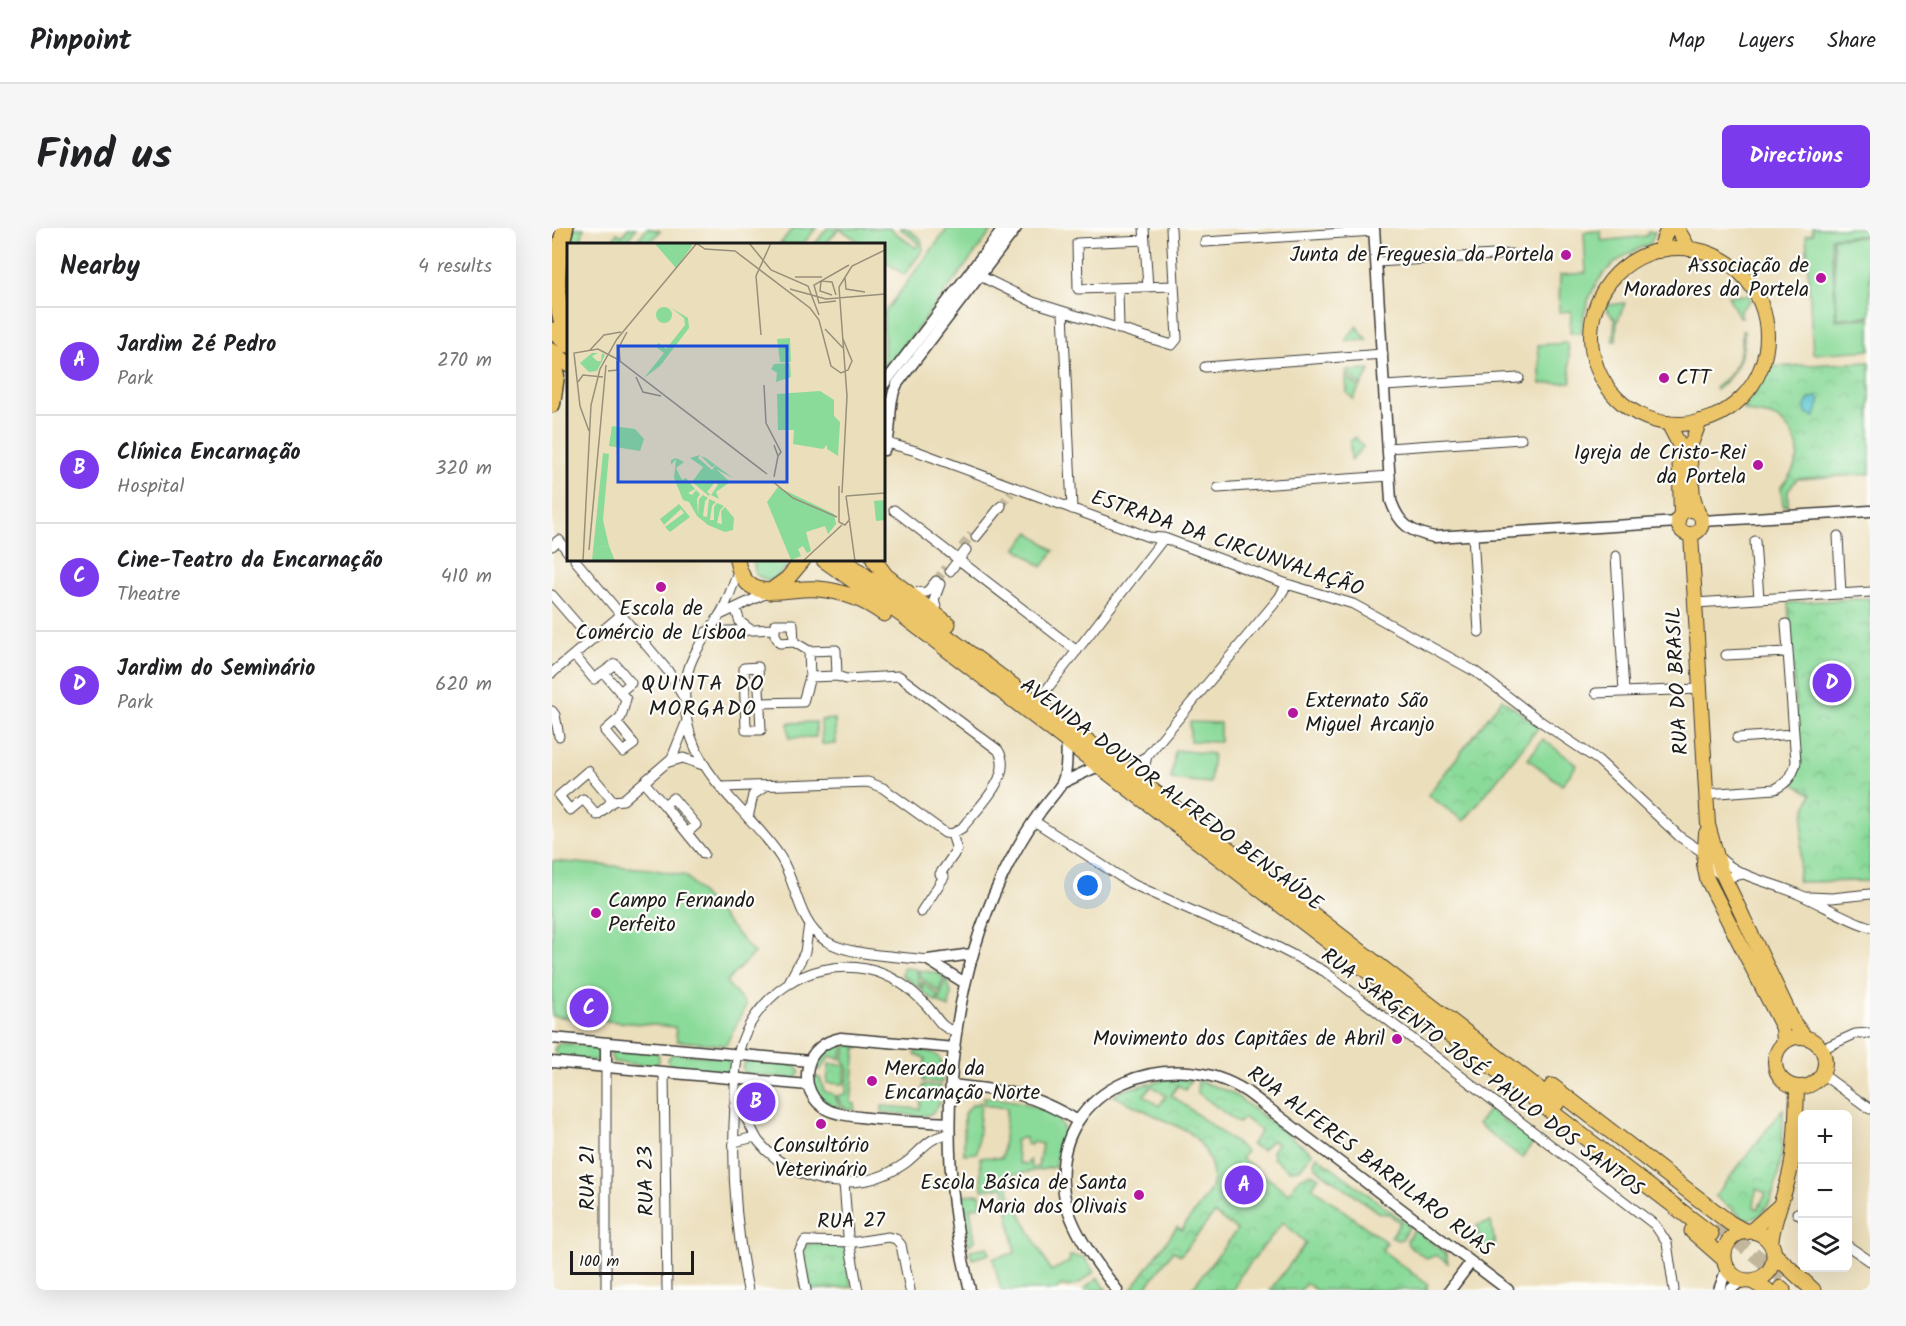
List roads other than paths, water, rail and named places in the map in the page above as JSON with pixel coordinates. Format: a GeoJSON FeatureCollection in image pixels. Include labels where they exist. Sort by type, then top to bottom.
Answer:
{"type":"FeatureCollection","features":[{"type":"Feature","properties":{"kind":"highway"},"geometry":{"type":"LineString","coordinates":[[565,228],[557,272],[557,292],[560,318],[567,340]]}},
{"type":"Feature","properties":{"kind":"highway"},"geometry":{"type":"LineString","coordinates":[[552,330],[567,342]]}},
{"type":"Feature","properties":{"kind":"highway"},"geometry":{"type":"LineString","coordinates":[[552,351],[567,363]]}},
{"type":"Feature","properties":{"kind":"highway"},"geometry":{"type":"LineString","coordinates":[[552,362],[556,376],[552,404]]}},
{"type":"Feature","properties":{"kind":"highway"},"geometry":{"type":"LineString","coordinates":[[769,592],[787,579],[802,561]]}},
{"type":"Feature","properties":{"kind":"highway","name":"AVENIDA DOUTOR ALFREDO BENSAÚDE"},"geometry":{"type":"LineString","coordinates":[[826,561],[867,584],[968,651],[1037,702],[1141,781],[1495,1061],[1714,1229]]}},
{"type":"Feature","properties":{"kind":"highway","name":"AVENIDA DOUTOR ALFREDO BENSAÚDE"},"geometry":{"type":"LineString","coordinates":[[845,561],[867,584],[987,682],[1495,1061],[1541,1078],[1730,1223],[1748,1231]]}},
{"type":"Feature","properties":{"kind":"highway"},"geometry":{"type":"LineString","coordinates":[[875,561],[886,576],[951,626],[968,651]]}},
{"type":"Feature","properties":{"kind":"highway"},"geometry":{"type":"LineString","coordinates":[[740,563],[750,586],[769,592],[816,589],[856,597],[987,682]]}},
{"type":"Feature","properties":{"kind":"highway","name":"AVENIDA DOUTOR ALFREDO BENSAÚDE"},"geometry":{"type":"LineString","coordinates":[[1495,1061],[1507,1087],[1726,1264]]}},
{"type":"Feature","properties":{"kind":"highway"},"geometry":{"type":"LineString","coordinates":[[1783,1288],[1747,1280],[1726,1264],[1730,1241],[1748,1231],[1766,1238],[1772,1249],[1813,1290]]}},
{"type":"Feature","properties":{"kind":"highway"},"geometry":{"type":"LineString","coordinates":[[1747,1280],[1768,1272],[1772,1249]]}},
{"type":"Feature","properties":{"kind":"main road"},"geometry":{"type":"LineString","coordinates":[[1659,251],[1668,228]]}},
{"type":"Feature","properties":{"kind":"main road"},"geometry":{"type":"LineString","coordinates":[[1677,228],[1689,249]]}},
{"type":"Feature","properties":{"kind":"main road"},"geometry":{"type":"LineString","coordinates":[[1689,249],[1715,256],[1741,274],[1759,300],[1767,331],[1763,362],[1748,390],[1723,412],[1700,421],[1668,423],[1642,416],[1617,398],[1598,372],[1591,341],[1595,310],[1610,282],[1633,261],[1659,251],[1689,249]]}},
{"type":"Feature","properties":{"kind":"main road"},"geometry":{"type":"LineString","coordinates":[[1668,423],[1679,444],[1680,518],[1684,531],[1691,534],[1698,530],[1700,517],[1693,496],[1689,449],[1700,421]]}},
{"type":"Feature","properties":{"kind":"main road"},"geometry":{"type":"LineString","coordinates":[[1680,518],[1691,510],[1700,517]]}},
{"type":"Feature","properties":{"kind":"main road","name":"RUA DO BRASIL"},"geometry":{"type":"LineString","coordinates":[[1691,534],[1708,825],[1709,852],[1705,872],[1783,1028],[1784,1042]]}},
{"type":"Feature","properties":{"kind":"main road","name":"RUA DO BRASIL"},"geometry":{"type":"LineString","coordinates":[[1709,852],[1728,873],[1794,1023],[1805,1037]]}},
{"type":"Feature","properties":{"kind":"main road"},"geometry":{"type":"LineString","coordinates":[[1805,1037],[1822,1049],[1825,1065],[1816,1082],[1797,1088],[1780,1078],[1775,1069],[1777,1050],[1784,1042],[1792,1038],[1805,1037]]}},
{"type":"Feature","properties":{"kind":"main road"},"geometry":{"type":"LineString","coordinates":[[1772,1249],[1779,1206],[1789,1177],[1794,1149],[1797,1088]]}},
{"type":"Feature","properties":{"kind":"main road"},"geometry":{"type":"LineString","coordinates":[[1748,1231],[1779,1206]]}},
{"type":"Feature","properties":{"kind":"street"},"geometry":{"type":"LineString","coordinates":[[885,383],[1004,228]]}},
{"type":"Feature","properties":{"kind":"street"},"geometry":{"type":"LineString","coordinates":[[885,447],[891,400],[897,384],[1016,228]]}},
{"type":"Feature","properties":{"kind":"street"},"geometry":{"type":"LineString","coordinates":[[1144,228],[1148,287]]}},
{"type":"Feature","properties":{"kind":"street"},"geometry":{"type":"LineString","coordinates":[[980,276],[1033,302],[1166,345],[1176,343],[1171,228]]}},
{"type":"Feature","properties":{"kind":"street"},"geometry":{"type":"LineString","coordinates":[[1204,242],[1374,229],[1391,501],[1397,517],[1417,534],[1434,537],[1473,535],[1680,518]]}},
{"type":"Feature","properties":{"kind":"street"},"geometry":{"type":"LineString","coordinates":[[1145,240],[1077,243],[1078,289],[1174,286]]}},
{"type":"Feature","properties":{"kind":"street"},"geometry":{"type":"LineString","coordinates":[[1377,262],[1511,254]]}},
{"type":"Feature","properties":{"kind":"street"},"geometry":{"type":"LineString","coordinates":[[1118,288],[1119,329]]}},
{"type":"Feature","properties":{"kind":"street"},"geometry":{"type":"LineString","coordinates":[[1063,312],[1072,509]]}},
{"type":"Feature","properties":{"kind":"street"},"geometry":{"type":"LineString","coordinates":[[1205,367],[1383,354]]}},
{"type":"Feature","properties":{"kind":"street"},"geometry":{"type":"LineString","coordinates":[[1384,386],[1519,378]]}},
{"type":"Feature","properties":{"kind":"street"},"geometry":{"type":"LineString","coordinates":[[1388,448],[1521,439]]}},
{"type":"Feature","properties":{"kind":"street","name":"ESTRADA DA CIRCUNVALAÇÃO"},"geometry":{"type":"LineString","coordinates":[[885,447],[916,451],[1011,489],[1149,537],[1164,538],[1287,584],[1353,604],[1476,672],[1540,722],[1598,760],[1680,837],[1709,852]]}},
{"type":"Feature","properties":{"kind":"street"},"geometry":{"type":"LineString","coordinates":[[1218,488],[1390,476]]}},
{"type":"Feature","properties":{"kind":"street"},"geometry":{"type":"LineString","coordinates":[[974,536],[998,505]]}},
{"type":"Feature","properties":{"kind":"street"},"geometry":{"type":"LineString","coordinates":[[894,510],[1077,651]]}},
{"type":"Feature","properties":{"kind":"street"},"geometry":{"type":"LineString","coordinates":[[1700,517],[1870,511]]}},
{"type":"Feature","properties":{"kind":"street"},"geometry":{"type":"LineString","coordinates":[[1473,535],[1479,632]]}},
{"type":"Feature","properties":{"kind":"street"},"geometry":{"type":"LineString","coordinates":[[1838,536],[1841,594]]}},
{"type":"Feature","properties":{"kind":"street"},"geometry":{"type":"LineString","coordinates":[[1037,702],[1164,538]]}},
{"type":"Feature","properties":{"kind":"street"},"geometry":{"type":"LineString","coordinates":[[552,546],[559,540],[567,551]]}},
{"type":"Feature","properties":{"kind":"street"},"geometry":{"type":"LineString","coordinates":[[1755,541],[1759,599]]}},
{"type":"Feature","properties":{"kind":"street"},"geometry":{"type":"LineString","coordinates":[[948,570],[964,549]]}},
{"type":"Feature","properties":{"kind":"street"},"geometry":{"type":"LineString","coordinates":[[1616,556],[1624,692]]}},
{"type":"Feature","properties":{"kind":"street"},"geometry":{"type":"LineString","coordinates":[[576,561],[675,680],[685,700]]}},
{"type":"Feature","properties":{"kind":"street"},"geometry":{"type":"LineString","coordinates":[[740,563],[720,615],[706,632],[688,671],[685,700],[687,722],[695,748],[706,766],[783,862],[809,924],[822,939],[840,947],[928,960],[972,954]]}},
{"type":"Feature","properties":{"kind":"street"},"geometry":{"type":"LineString","coordinates":[[909,593],[927,592],[938,583],[934,600],[938,615]]}},
{"type":"Feature","properties":{"kind":"street"},"geometry":{"type":"LineString","coordinates":[[1125,769],[1147,756],[1279,598],[1287,584]]}},
{"type":"Feature","properties":{"kind":"street"},"geometry":{"type":"LineString","coordinates":[[720,615],[736,610],[769,592]]}},
{"type":"Feature","properties":{"kind":"street"},"geometry":{"type":"LineString","coordinates":[[1695,603],[1870,592]]}},
{"type":"Feature","properties":{"kind":"street"},"geometry":{"type":"LineString","coordinates":[[552,595],[591,640]]}},
{"type":"Feature","properties":{"kind":"street"},"geometry":{"type":"LineString","coordinates":[[736,610],[740,622],[751,630]]}},
{"type":"Feature","properties":{"kind":"street"},"geometry":{"type":"LineString","coordinates":[[552,673],[621,615]]}},
{"type":"Feature","properties":{"kind":"street"},"geometry":{"type":"LineString","coordinates":[[794,642],[793,624],[775,624],[780,643],[794,642],[809,651],[836,650],[837,676]]}},
{"type":"Feature","properties":{"kind":"street"},"geometry":{"type":"LineString","coordinates":[[1705,794],[1775,789],[1785,784],[1794,771],[1794,734],[1786,624]]}},
{"type":"Feature","properties":{"kind":"street"},"geometry":{"type":"LineString","coordinates":[[706,632],[775,630]]}},
{"type":"Feature","properties":{"kind":"street"},"geometry":{"type":"LineString","coordinates":[[760,703],[803,702],[810,677],[809,651]]}},
{"type":"Feature","properties":{"kind":"street"},"geometry":{"type":"LineString","coordinates":[[1726,656],[1788,652]]}},
{"type":"Feature","properties":{"kind":"street"},"geometry":{"type":"LineString","coordinates":[[574,654],[594,679],[615,664],[632,683],[620,692]]}},
{"type":"Feature","properties":{"kind":"street"},"geometry":{"type":"LineString","coordinates":[[758,667],[760,703],[761,730],[746,730],[744,668],[758,667]]}},
{"type":"Feature","properties":{"kind":"street"},"geometry":{"type":"LineString","coordinates":[[604,673],[626,699],[621,717],[616,722]]}},
{"type":"Feature","properties":{"kind":"street"},"geometry":{"type":"LineString","coordinates":[[723,787],[873,783],[942,831],[952,834],[962,828],[999,778],[1003,762],[998,750],[899,676],[846,679],[837,676],[810,677]]}},
{"type":"Feature","properties":{"kind":"street"},"geometry":{"type":"LineString","coordinates":[[1596,693],[1700,689]]}},
{"type":"Feature","properties":{"kind":"street"},"geometry":{"type":"LineString","coordinates":[[552,711],[555,715],[559,736]]}},
{"type":"Feature","properties":{"kind":"street"},"geometry":{"type":"LineString","coordinates":[[572,785],[597,815],[613,801],[622,800],[669,762],[678,748],[687,722]]}},
{"type":"Feature","properties":{"kind":"street"},"geometry":{"type":"LineString","coordinates":[[1737,738],[1794,734]]}},
{"type":"Feature","properties":{"kind":"street"},"geometry":{"type":"LineString","coordinates":[[1062,783],[1067,742]]}},
{"type":"Feature","properties":{"kind":"street"},"geometry":{"type":"LineString","coordinates":[[1141,781],[1147,756]]}},
{"type":"Feature","properties":{"kind":"street"},"geometry":{"type":"LineString","coordinates":[[669,762],[683,758],[706,766]]}},
{"type":"Feature","properties":{"kind":"street"},"geometry":{"type":"LineString","coordinates":[[970,1290],[954,1206],[949,1123],[957,1031],[972,954],[1001,879],[1034,821],[1062,783],[1098,766]]}},
{"type":"Feature","properties":{"kind":"street"},"geometry":{"type":"LineString","coordinates":[[583,799],[570,810],[559,796],[588,771],[613,801]]}},
{"type":"Feature","properties":{"kind":"street"},"geometry":{"type":"LineString","coordinates":[[644,782],[664,805],[673,798],[696,825],[687,833],[704,854]]}},
{"type":"Feature","properties":{"kind":"street"},"geometry":{"type":"LineString","coordinates":[[748,818],[753,795],[768,785]]}},
{"type":"Feature","properties":{"kind":"street","name":"RUA SARGENTO JOSÉ PAULO DOS SANTOS"},"geometry":{"type":"LineString","coordinates":[[1034,821],[1130,884],[1220,923],[1240,928],[1324,971],[1655,1226],[1667,1243],[1674,1290]]}},
{"type":"Feature","properties":{"kind":"street"},"geometry":{"type":"LineString","coordinates":[[921,912],[944,877],[940,874],[957,850],[952,834]]}},
{"type":"Feature","properties":{"kind":"street"},"geometry":{"type":"LineString","coordinates":[[1712,888],[1728,873],[1801,895],[1822,898],[1870,894]]}},
{"type":"Feature","properties":{"kind":"street"},"geometry":{"type":"LineString","coordinates":[[1801,895],[1842,916],[1870,927]]}},
{"type":"Feature","properties":{"kind":"street"},"geometry":{"type":"LineString","coordinates":[[1842,916],[1842,906],[1846,897]]}},
{"type":"Feature","properties":{"kind":"street"},"geometry":{"type":"LineString","coordinates":[[785,986],[803,958],[809,924]]}},
{"type":"Feature","properties":{"kind":"street"},"geometry":{"type":"LineString","coordinates":[[928,960],[965,983]]}},
{"type":"Feature","properties":{"kind":"street"},"geometry":{"type":"LineString","coordinates":[[748,1290],[736,1204],[735,1090],[738,1055],[753,1019],[768,1000],[785,986],[807,974],[831,968],[855,968],[878,972],[910,989],[927,1005],[942,1026],[957,1031]]}},
{"type":"Feature","properties":{"kind":"street"},"geometry":{"type":"LineString","coordinates":[[1822,1049],[1855,1034],[1870,1033]]}},
{"type":"Feature","properties":{"kind":"street"},"geometry":{"type":"LineString","coordinates":[[552,1038],[810,1061]]}},
{"type":"Feature","properties":{"kind":"street"},"geometry":{"type":"LineString","coordinates":[[949,1123],[834,1112],[816,1101],[808,1084],[810,1061],[822,1046],[841,1038],[955,1048]]}},
{"type":"Feature","properties":{"kind":"street"},"geometry":{"type":"LineString","coordinates":[[606,1043],[606,1066]]}},
{"type":"Feature","properties":{"kind":"street"},"geometry":{"type":"LineString","coordinates":[[552,1062],[808,1084]]}},
{"type":"Feature","properties":{"kind":"street","name":"RUA 21"},"geometry":{"type":"LineString","coordinates":[[606,1066],[606,1290]]}},
{"type":"Feature","properties":{"kind":"street","name":"RUA ALFERES BARRILARO RUAS"},"geometry":{"type":"LineString","coordinates":[[1078,1121],[1112,1089],[1144,1074],[1183,1070],[1215,1076],[1247,1092],[1508,1290]]}},
{"type":"Feature","properties":{"kind":"street","name":"RUA 23"},"geometry":{"type":"LineString","coordinates":[[664,1071],[667,1290]]}},
{"type":"Feature","properties":{"kind":"street"},"geometry":{"type":"LineString","coordinates":[[1822,1074],[1870,1109]]}},
{"type":"Feature","properties":{"kind":"street"},"geometry":{"type":"LineString","coordinates":[[952,1085],[1023,1094],[1043,1101],[1078,1121],[1066,1149],[1063,1169],[1066,1202],[1082,1237],[1117,1290]]}},
{"type":"Feature","properties":{"kind":"street"},"geometry":{"type":"LineString","coordinates":[[734,1106],[741,1110],[762,1146],[790,1168],[811,1177],[844,1182],[870,1180],[892,1172],[912,1159],[931,1139],[949,1135]]}},
{"type":"Feature","properties":{"kind":"street"},"geometry":{"type":"LineString","coordinates":[[734,1142],[755,1137]]}},
{"type":"Feature","properties":{"kind":"street"},"geometry":{"type":"LineString","coordinates":[[844,1182],[849,1242],[858,1290]]}},
{"type":"Feature","properties":{"kind":"street","name":"RUA 27"},"geometry":{"type":"LineString","coordinates":[[806,1290],[799,1252],[802,1243],[812,1240],[849,1242],[888,1237],[896,1239],[902,1249],[910,1290]]}},
{"type":"Feature","properties":{"kind":"street"},"geometry":{"type":"LineString","coordinates":[[1852,1249],[1870,1261]]}},
{"type":"Feature","properties":{"kind":"street"},"geometry":{"type":"LineString","coordinates":[[1450,1290],[1472,1262]]}},
{"type":"Feature","properties":{"kind":"street"},"geometry":{"type":"LineString","coordinates":[[1719,1290],[1726,1264]]}},
{"type":"Feature","properties":{"kind":"street"},"geometry":{"type":"LineString","coordinates":[[1730,1290],[1747,1280]]}},
{"type":"Feature","properties":{"kind":"water"},"geometry":{"type":"Polygon","coordinates":[[[1816,397],[1820,399],[1815,417],[1806,413],[1805,406],[1809,399],[1816,397]]]}},
{"type":"Feature","properties":{"kind":"tunnel"},"geometry":{"type":"LineString","coordinates":[[1001,506],[1011,493]]}},
{"type":"Feature","properties":{"kind":"tunnel"},"geometry":{"type":"LineString","coordinates":[[962,547],[972,534]]}},
{"type":"Feature","properties":{"kind":"tunnel"},"geometry":{"type":"LineString","coordinates":[[936,581],[946,568]]}},
{"type":"Feature","properties":{"kind":"tunnel"},"geometry":{"type":"LineString","coordinates":[[1717,1225],[1787,1280]]}},
{"type":"Feature","properties":{"kind":"place","name":"Junta de Freguesia da Portela"},"geometry":{"type":"Point","coordinates":[1566,255]}},
{"type":"Feature","properties":{"kind":"place","name":"Associação de Moradores da Portela"},"geometry":{"type":"Point","coordinates":[1821,278]}},
{"type":"Feature","properties":{"kind":"place","name":"CTT"},"geometry":{"type":"Point","coordinates":[1664,378]}},
{"type":"Feature","properties":{"kind":"place","name":"Igreja de Cristo-Rei da Portela"},"geometry":{"type":"Point","coordinates":[1758,465]}},
{"type":"Feature","properties":{"kind":"place","name":"Escola de Comércio de Lisboa"},"geometry":{"type":"Point","coordinates":[661,587]}},
{"type":"Feature","properties":{"kind":"place","name":"Jardim do Seminário"},"geometry":{"type":"Point","coordinates":[1832,683]}},
{"type":"Feature","properties":{"kind":"place","name":"Externato São Miguel Arcanjo"},"geometry":{"type":"Point","coordinates":[1293,713]}},
{"type":"Feature","properties":{"kind":"place","name":"Campo Fernando Perfeito"},"geometry":{"type":"Point","coordinates":[596,913]}},
{"type":"Feature","properties":{"kind":"place","name":"Cine-Teatro da Encarnação"},"geometry":{"type":"Point","coordinates":[589,1008]}},
{"type":"Feature","properties":{"kind":"place","name":"Movimento dos Capitães de Abril"},"geometry":{"type":"Point","coordinates":[1397,1039]}},
{"type":"Feature","properties":{"kind":"place","name":"Mercado da Encarnação Norte"},"geometry":{"type":"Point","coordinates":[872,1081]}},
{"type":"Feature","properties":{"kind":"place","name":"Clínica Encarnação"},"geometry":{"type":"Point","coordinates":[756,1102]}},
{"type":"Feature","properties":{"kind":"place","name":"Consultório Veterinário"},"geometry":{"type":"Point","coordinates":[821,1124]}},
{"type":"Feature","properties":{"kind":"place","name":"Jardim Zé Pedro"},"geometry":{"type":"Point","coordinates":[1244,1185]}},
{"type":"Feature","properties":{"kind":"place","name":"Escola Básica de Santa Maria dos Olivais"},"geometry":{"type":"Point","coordinates":[1139,1195]}},
{"type":"Feature","properties":{"kind":"district","name":"QUINTA DO MORGADO"},"geometry":{"type":"Point","coordinates":[703,696]}}]}
